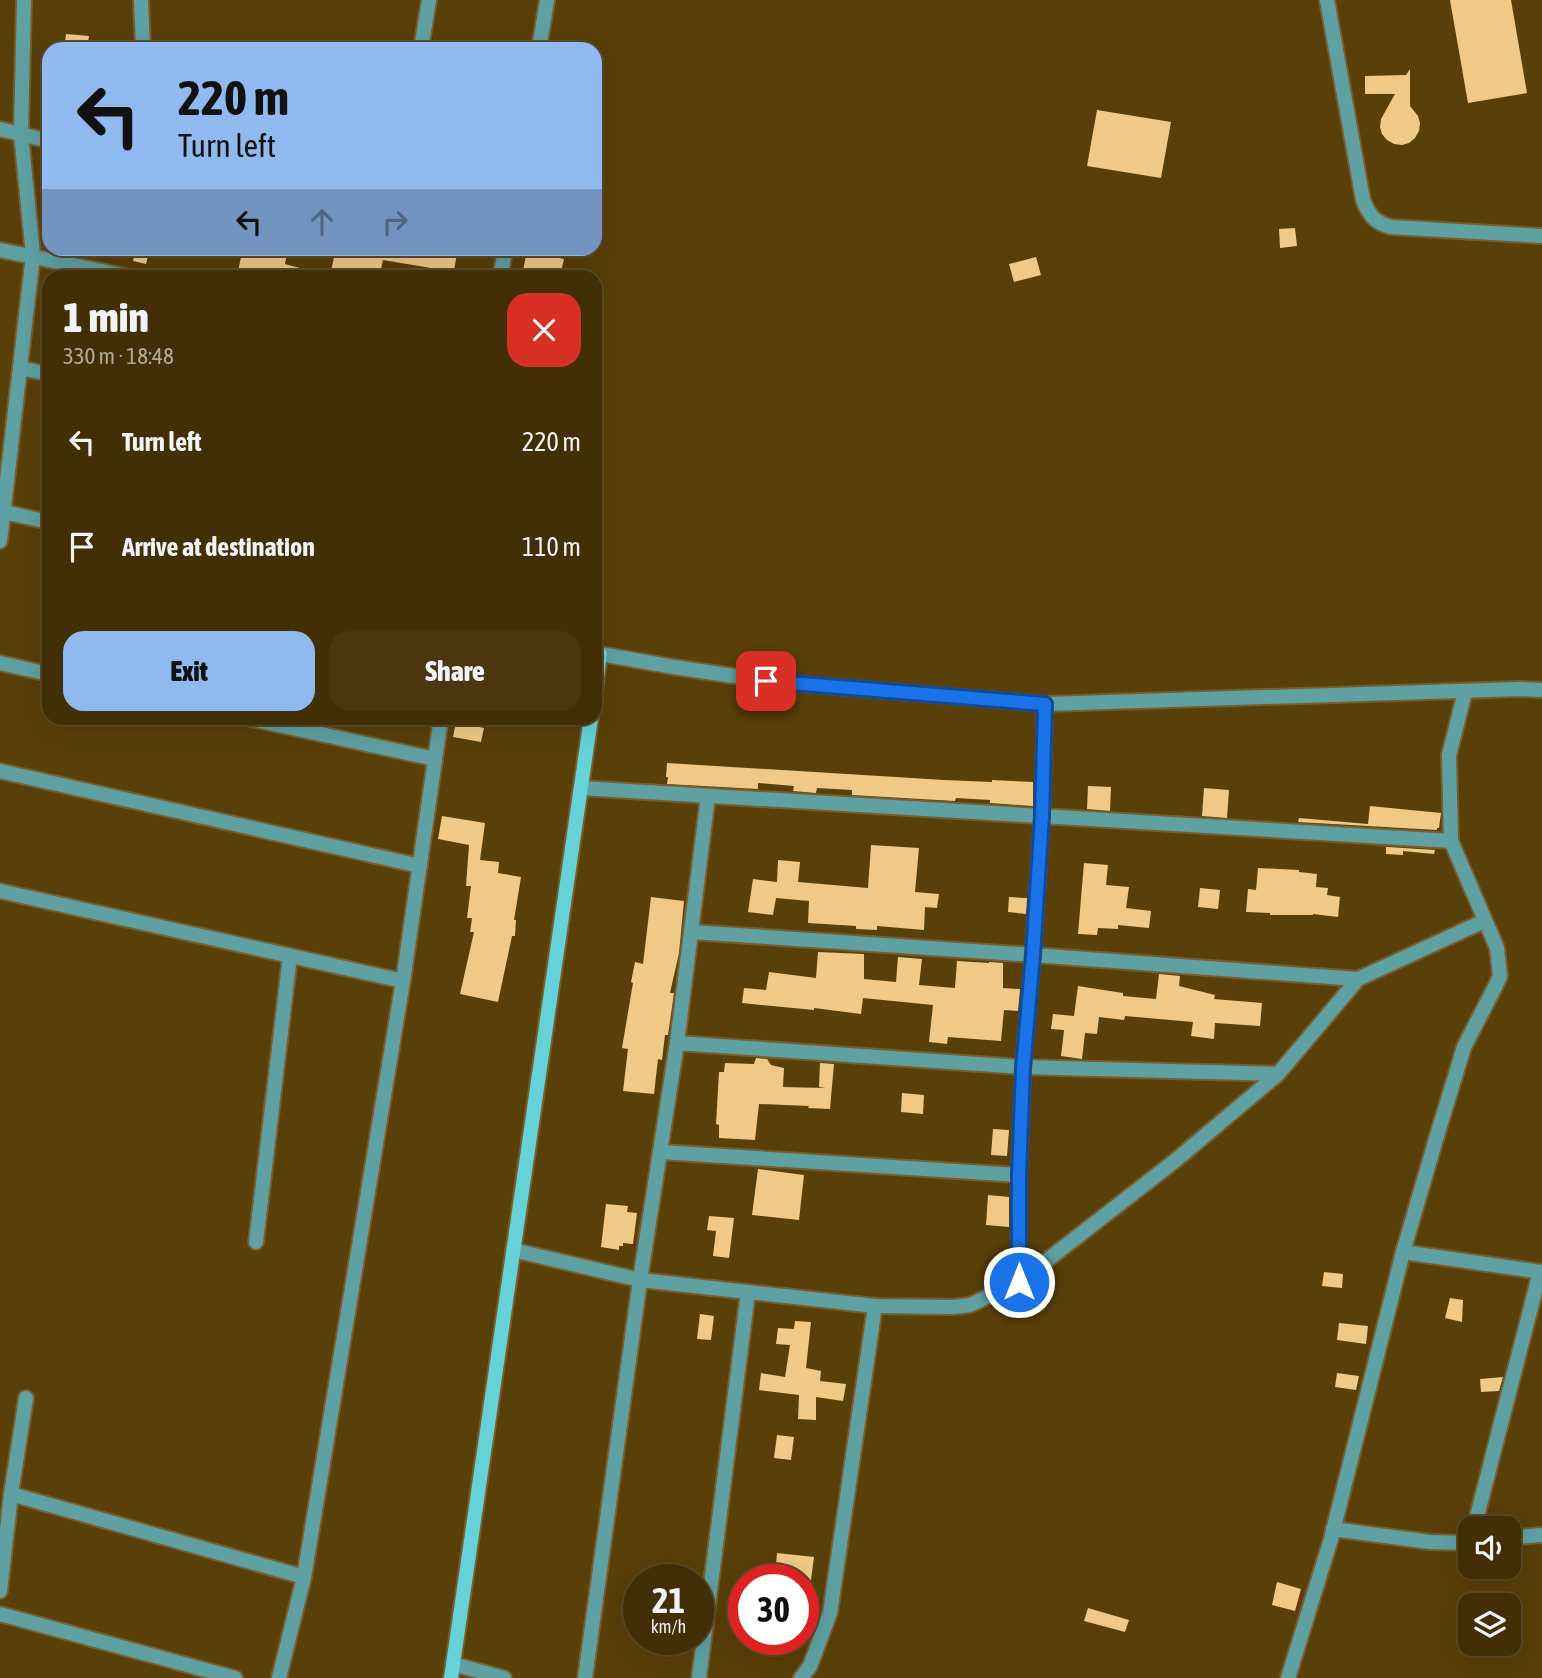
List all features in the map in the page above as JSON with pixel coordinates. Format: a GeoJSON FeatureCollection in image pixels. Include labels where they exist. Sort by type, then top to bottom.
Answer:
{"type":"FeatureCollection","features":[{"type":"Feature","properties":{"kind":"street"},"geometry":{"type":"LineString","coordinates":[[0,541],[1,511],[33,255],[21,134],[23,0]]}},
{"type":"Feature","properties":{"kind":"street"},"geometry":{"type":"LineString","coordinates":[[141,0],[143,42]]}},
{"type":"Feature","properties":{"kind":"street"},"geometry":{"type":"LineString","coordinates":[[422,42],[429,0]]}},
{"type":"Feature","properties":{"kind":"street"},"geometry":{"type":"LineString","coordinates":[[540,42],[547,0]]}},
{"type":"Feature","properties":{"kind":"street"},"geometry":{"type":"LineString","coordinates":[[1327,0],[1363,201],[1373,219],[1381,225],[1391,227],[1542,236]]}},
{"type":"Feature","properties":{"kind":"street"},"geometry":{"type":"LineString","coordinates":[[0,130],[42,139]]}},
{"type":"Feature","properties":{"kind":"street"},"geometry":{"type":"LineString","coordinates":[[0,250],[100,270]]}},
{"type":"Feature","properties":{"kind":"street"},"geometry":{"type":"LineString","coordinates":[[20,368],[42,373]]}},
{"type":"Feature","properties":{"kind":"street"},"geometry":{"type":"LineString","coordinates":[[1,511],[42,520]]}},
{"type":"Feature","properties":{"kind":"street"},"geometry":{"type":"LineString","coordinates":[[602,655],[766,681],[1045,704],[1542,690]]}},
{"type":"Feature","properties":{"kind":"street"},"geometry":{"type":"LineString","coordinates":[[0,663],[42,672]]}},
{"type":"Feature","properties":{"kind":"street"},"geometry":{"type":"LineString","coordinates":[[1288,1678],[1333,1529],[1403,1252],[1464,1047],[1500,976],[1497,948],[1451,841],[1449,755],[1465,692]]}},
{"type":"Feature","properties":{"kind":"street"},"geometry":{"type":"LineString","coordinates":[[1019,1282],[1023,1068],[1042,816],[1045,704]]}},
{"type":"Feature","properties":{"kind":"street"},"geometry":{"type":"LineString","coordinates":[[279,725],[435,759]]}},
{"type":"Feature","properties":{"kind":"street"},"geometry":{"type":"LineString","coordinates":[[278,1678],[304,1577],[403,981],[440,725]]}},
{"type":"Feature","properties":{"kind":"street"},"geometry":{"type":"LineString","coordinates":[[504,1678],[452,1671],[590,725]]}},
{"type":"Feature","properties":{"kind":"street"},"geometry":{"type":"LineString","coordinates":[[0,771],[420,866]]}},
{"type":"Feature","properties":{"kind":"street"},"geometry":{"type":"LineString","coordinates":[[581,788],[1451,841]]}},
{"type":"Feature","properties":{"kind":"street"},"geometry":{"type":"LineString","coordinates":[[585,1678],[640,1280],[677,1043],[708,796]]}},
{"type":"Feature","properties":{"kind":"street"},"geometry":{"type":"LineString","coordinates":[[0,891],[403,981]]}},
{"type":"Feature","properties":{"kind":"street"},"geometry":{"type":"LineString","coordinates":[[513,1250],[640,1280],[875,1306],[970,1305],[1019,1282],[1176,1160],[1278,1074],[1358,979],[1485,921]]}},
{"type":"Feature","properties":{"kind":"street"},"geometry":{"type":"LineString","coordinates":[[692,932],[1358,979]]}},
{"type":"Feature","properties":{"kind":"street"},"geometry":{"type":"LineString","coordinates":[[256,1242],[290,956]]}},
{"type":"Feature","properties":{"kind":"street"},"geometry":{"type":"LineString","coordinates":[[677,1043],[1023,1068],[1278,1074]]}},
{"type":"Feature","properties":{"kind":"street"},"geometry":{"type":"LineString","coordinates":[[661,1152],[1019,1175]]}},
{"type":"Feature","properties":{"kind":"street"},"geometry":{"type":"LineString","coordinates":[[1403,1252],[1541,1272],[1477,1516]]}},
{"type":"Feature","properties":{"kind":"street"},"geometry":{"type":"LineString","coordinates":[[699,1678],[748,1292]]}},
{"type":"Feature","properties":{"kind":"street"},"geometry":{"type":"LineString","coordinates":[[801,1678],[810,1666],[830,1613],[875,1306]]}},
{"type":"Feature","properties":{"kind":"street"},"geometry":{"type":"LineString","coordinates":[[0,1591],[26,1398]]}},
{"type":"Feature","properties":{"kind":"street"},"geometry":{"type":"LineString","coordinates":[[11,1494],[304,1577]]}},
{"type":"Feature","properties":{"kind":"street"},"geometry":{"type":"LineString","coordinates":[[1333,1529],[1430,1542],[1458,1543]]}},
{"type":"Feature","properties":{"kind":"street"},"geometry":{"type":"LineString","coordinates":[[1521,1537],[1542,1535]]}},
{"type":"Feature","properties":{"kind":"street"},"geometry":{"type":"LineString","coordinates":[[0,1614],[235,1678]]}},
{"type":"Feature","properties":{"kind":"building"},"geometry":{"type":"Polygon","coordinates":[[[1450,0],[1511,0],[1527,93],[1468,103],[1450,0]]]}},
{"type":"Feature","properties":{"kind":"building"},"geometry":{"type":"Polygon","coordinates":[[[66,34],[89,36],[88,42],[65,42],[66,34]]]}},
{"type":"Feature","properties":{"kind":"building"},"geometry":{"type":"Polygon","coordinates":[[[1410,69],[1410,106],[1418,116],[1419,131],[1409,143],[1394,144],[1382,134],[1380,127],[1381,119],[1395,94],[1365,94],[1365,76],[1406,75],[1410,69]]]}},
{"type":"Feature","properties":{"kind":"building"},"geometry":{"type":"Polygon","coordinates":[[[1097,110],[1171,122],[1161,178],[1087,166],[1097,110]]]}},
{"type":"Feature","properties":{"kind":"building"},"geometry":{"type":"Polygon","coordinates":[[[1295,228],[1297,246],[1280,248],[1279,229],[1295,228]]]}},
{"type":"Feature","properties":{"kind":"building"},"geometry":{"type":"Polygon","coordinates":[[[134,256],[148,256],[146,264],[133,261],[134,256]]]}},
{"type":"Feature","properties":{"kind":"building"},"geometry":{"type":"Polygon","coordinates":[[[241,256],[286,256],[285,264],[307,270],[238,270],[241,256]]]}},
{"type":"Feature","properties":{"kind":"building"},"geometry":{"type":"Polygon","coordinates":[[[334,256],[457,256],[454,270],[430,270],[383,260],[381,270],[331,270],[334,256]]]}},
{"type":"Feature","properties":{"kind":"building"},"geometry":{"type":"Polygon","coordinates":[[[526,256],[560,256],[564,259],[561,270],[523,270],[526,256]]]}},
{"type":"Feature","properties":{"kind":"building"},"geometry":{"type":"Polygon","coordinates":[[[1036,257],[1041,275],[1014,282],[1009,264],[1036,257]]]}},
{"type":"Feature","properties":{"kind":"building"},"geometry":{"type":"Polygon","coordinates":[[[455,725],[484,728],[481,742],[453,737],[455,725]]]}},
{"type":"Feature","properties":{"kind":"building"},"geometry":{"type":"Polygon","coordinates":[[[667,763],[944,780],[1033,782],[1033,806],[990,803],[990,800],[956,798],[955,801],[852,795],[852,790],[817,788],[816,793],[793,791],[794,786],[758,783],[758,789],[667,784],[667,763]]]}},
{"type":"Feature","properties":{"kind":"building"},"geometry":{"type":"Polygon","coordinates":[[[1088,786],[1111,787],[1110,811],[1087,809],[1088,786]]]}},
{"type":"Feature","properties":{"kind":"building"},"geometry":{"type":"Polygon","coordinates":[[[1204,788],[1229,790],[1227,818],[1202,816],[1204,788]]]}},
{"type":"Feature","properties":{"kind":"building"},"geometry":{"type":"Polygon","coordinates":[[[1370,806],[1441,813],[1439,828],[1298,822],[1299,818],[1368,824],[1370,806]]]}},
{"type":"Feature","properties":{"kind":"building"},"geometry":{"type":"Polygon","coordinates":[[[442,816],[485,823],[480,860],[499,862],[498,873],[521,877],[514,920],[515,936],[512,936],[498,1002],[460,994],[474,932],[470,932],[472,918],[467,918],[471,886],[466,886],[469,845],[438,839],[442,816]]]}},
{"type":"Feature","properties":{"kind":"building"},"geometry":{"type":"Polygon","coordinates":[[[871,845],[919,848],[915,892],[939,894],[937,908],[925,907],[924,930],[877,926],[877,930],[856,929],[856,926],[808,923],[809,901],[776,898],[773,915],[748,912],[753,879],[777,882],[778,860],[800,862],[798,882],[868,888],[871,845]]]}},
{"type":"Feature","properties":{"kind":"building"},"geometry":{"type":"Polygon","coordinates":[[[1372,846],[1435,850],[1434,854],[1403,851],[1403,855],[1386,854],[1386,847],[1372,846]]]}},
{"type":"Feature","properties":{"kind":"building"},"geometry":{"type":"Polygon","coordinates":[[[1084,863],[1108,865],[1106,885],[1129,887],[1126,908],[1151,911],[1149,928],[1118,925],[1118,929],[1098,928],[1097,935],[1078,934],[1084,863]]]}},
{"type":"Feature","properties":{"kind":"building"},"geometry":{"type":"Polygon","coordinates":[[[1258,868],[1299,870],[1317,874],[1316,887],[1328,888],[1327,895],[1340,897],[1338,917],[1246,912],[1248,889],[1256,890],[1258,868]]]}},
{"type":"Feature","properties":{"kind":"building"},"geometry":{"type":"Polygon","coordinates":[[[1200,888],[1220,890],[1218,909],[1198,907],[1200,888]]]}},
{"type":"Feature","properties":{"kind":"building"},"geometry":{"type":"Polygon","coordinates":[[[651,897],[684,901],[679,953],[670,993],[674,993],[668,1035],[665,1035],[662,1060],[658,1059],[654,1094],[623,1091],[628,1049],[622,1048],[635,962],[643,964],[651,897]]]}},
{"type":"Feature","properties":{"kind":"building"},"geometry":{"type":"Polygon","coordinates":[[[1009,897],[1027,898],[1026,914],[1008,912],[1009,897]]]}},
{"type":"Feature","properties":{"kind":"building"},"geometry":{"type":"Polygon","coordinates":[[[818,952],[864,954],[864,979],[896,982],[898,957],[922,959],[919,985],[955,988],[957,961],[1003,963],[1003,988],[1020,989],[1018,1011],[1004,1010],[1001,1041],[948,1037],[947,1044],[929,1042],[933,1005],[863,998],[861,1014],[742,1003],[744,988],[766,990],[769,972],[816,978],[818,952]]]}},
{"type":"Feature","properties":{"kind":"building"},"geometry":{"type":"Polygon","coordinates":[[[1159,974],[1180,976],[1179,986],[1215,995],[1214,999],[1262,1003],[1260,1026],[1215,1023],[1214,1039],[1191,1036],[1193,1022],[1125,1016],[1124,1020],[1099,1017],[1097,1034],[1085,1033],[1082,1059],[1061,1056],[1064,1030],[1051,1029],[1053,1014],[1074,1016],[1078,986],[1123,993],[1123,996],[1156,999],[1159,974]]]}},
{"type":"Feature","properties":{"kind":"building"},"geometry":{"type":"Polygon","coordinates":[[[756,1058],[767,1059],[771,1065],[784,1068],[783,1087],[826,1088],[819,1087],[820,1063],[834,1064],[830,1109],[759,1104],[755,1140],[719,1138],[719,1125],[716,1124],[719,1072],[724,1072],[725,1063],[754,1064],[756,1058]]]}},
{"type":"Feature","properties":{"kind":"building"},"geometry":{"type":"Polygon","coordinates":[[[902,1093],[924,1095],[923,1114],[901,1112],[902,1093]]]}},
{"type":"Feature","properties":{"kind":"building"},"geometry":{"type":"Polygon","coordinates":[[[993,1129],[1009,1130],[1007,1156],[991,1155],[993,1129]]]}},
{"type":"Feature","properties":{"kind":"building"},"geometry":{"type":"Polygon","coordinates":[[[758,1169],[804,1175],[799,1220],[752,1215],[758,1169]]]}},
{"type":"Feature","properties":{"kind":"building"},"geometry":{"type":"Polygon","coordinates":[[[988,1195],[1009,1197],[1009,1227],[986,1225],[988,1195]]]}},
{"type":"Feature","properties":{"kind":"building"},"geometry":{"type":"Polygon","coordinates":[[[606,1204],[628,1206],[627,1212],[637,1213],[633,1244],[623,1243],[619,1250],[601,1247],[606,1204]]]}},
{"type":"Feature","properties":{"kind":"building"},"geometry":{"type":"Polygon","coordinates":[[[709,1216],[734,1218],[729,1258],[713,1256],[716,1231],[707,1230],[709,1216]]]}},
{"type":"Feature","properties":{"kind":"building"},"geometry":{"type":"Polygon","coordinates":[[[1324,1272],[1343,1274],[1342,1288],[1322,1286],[1324,1272]]]}},
{"type":"Feature","properties":{"kind":"building"},"geometry":{"type":"Polygon","coordinates":[[[1450,1298],[1463,1300],[1462,1322],[1445,1318],[1450,1298]]]}},
{"type":"Feature","properties":{"kind":"building"},"geometry":{"type":"Polygon","coordinates":[[[700,1314],[714,1316],[711,1340],[697,1339],[700,1314]]]}},
{"type":"Feature","properties":{"kind":"building"},"geometry":{"type":"Polygon","coordinates":[[[795,1321],[811,1322],[806,1368],[821,1371],[820,1381],[846,1384],[843,1401],[816,1397],[816,1420],[798,1419],[799,1395],[759,1390],[761,1373],[785,1377],[790,1345],[776,1344],[778,1328],[794,1329],[795,1321]]]}},
{"type":"Feature","properties":{"kind":"building"},"geometry":{"type":"Polygon","coordinates":[[[1339,1323],[1368,1326],[1366,1344],[1337,1340],[1339,1323]]]}},
{"type":"Feature","properties":{"kind":"building"},"geometry":{"type":"Polygon","coordinates":[[[1337,1373],[1359,1376],[1356,1390],[1335,1387],[1337,1373]]]}},
{"type":"Feature","properties":{"kind":"building"},"geometry":{"type":"Polygon","coordinates":[[[1503,1377],[1499,1391],[1481,1392],[1480,1379],[1503,1377]]]}},
{"type":"Feature","properties":{"kind":"building"},"geometry":{"type":"Polygon","coordinates":[[[777,1435],[794,1437],[791,1460],[774,1458],[777,1435]]]}},
{"type":"Feature","properties":{"kind":"building"},"geometry":{"type":"Polygon","coordinates":[[[777,1553],[814,1557],[813,1564],[776,1564],[777,1553]]]}},
{"type":"Feature","properties":{"kind":"building"},"geometry":{"type":"Polygon","coordinates":[[[1277,1582],[1301,1589],[1295,1611],[1272,1605],[1277,1582]]]}},
{"type":"Feature","properties":{"kind":"building"},"geometry":{"type":"Polygon","coordinates":[[[1088,1608],[1129,1620],[1125,1632],[1084,1621],[1088,1608]]]}},
{"type":"Feature","properties":{"kind":"route"},"geometry":{"type":"LineString","coordinates":[[766,681],[1045,704],[1042,816],[1023,1068],[1019,1282]]}}]}
